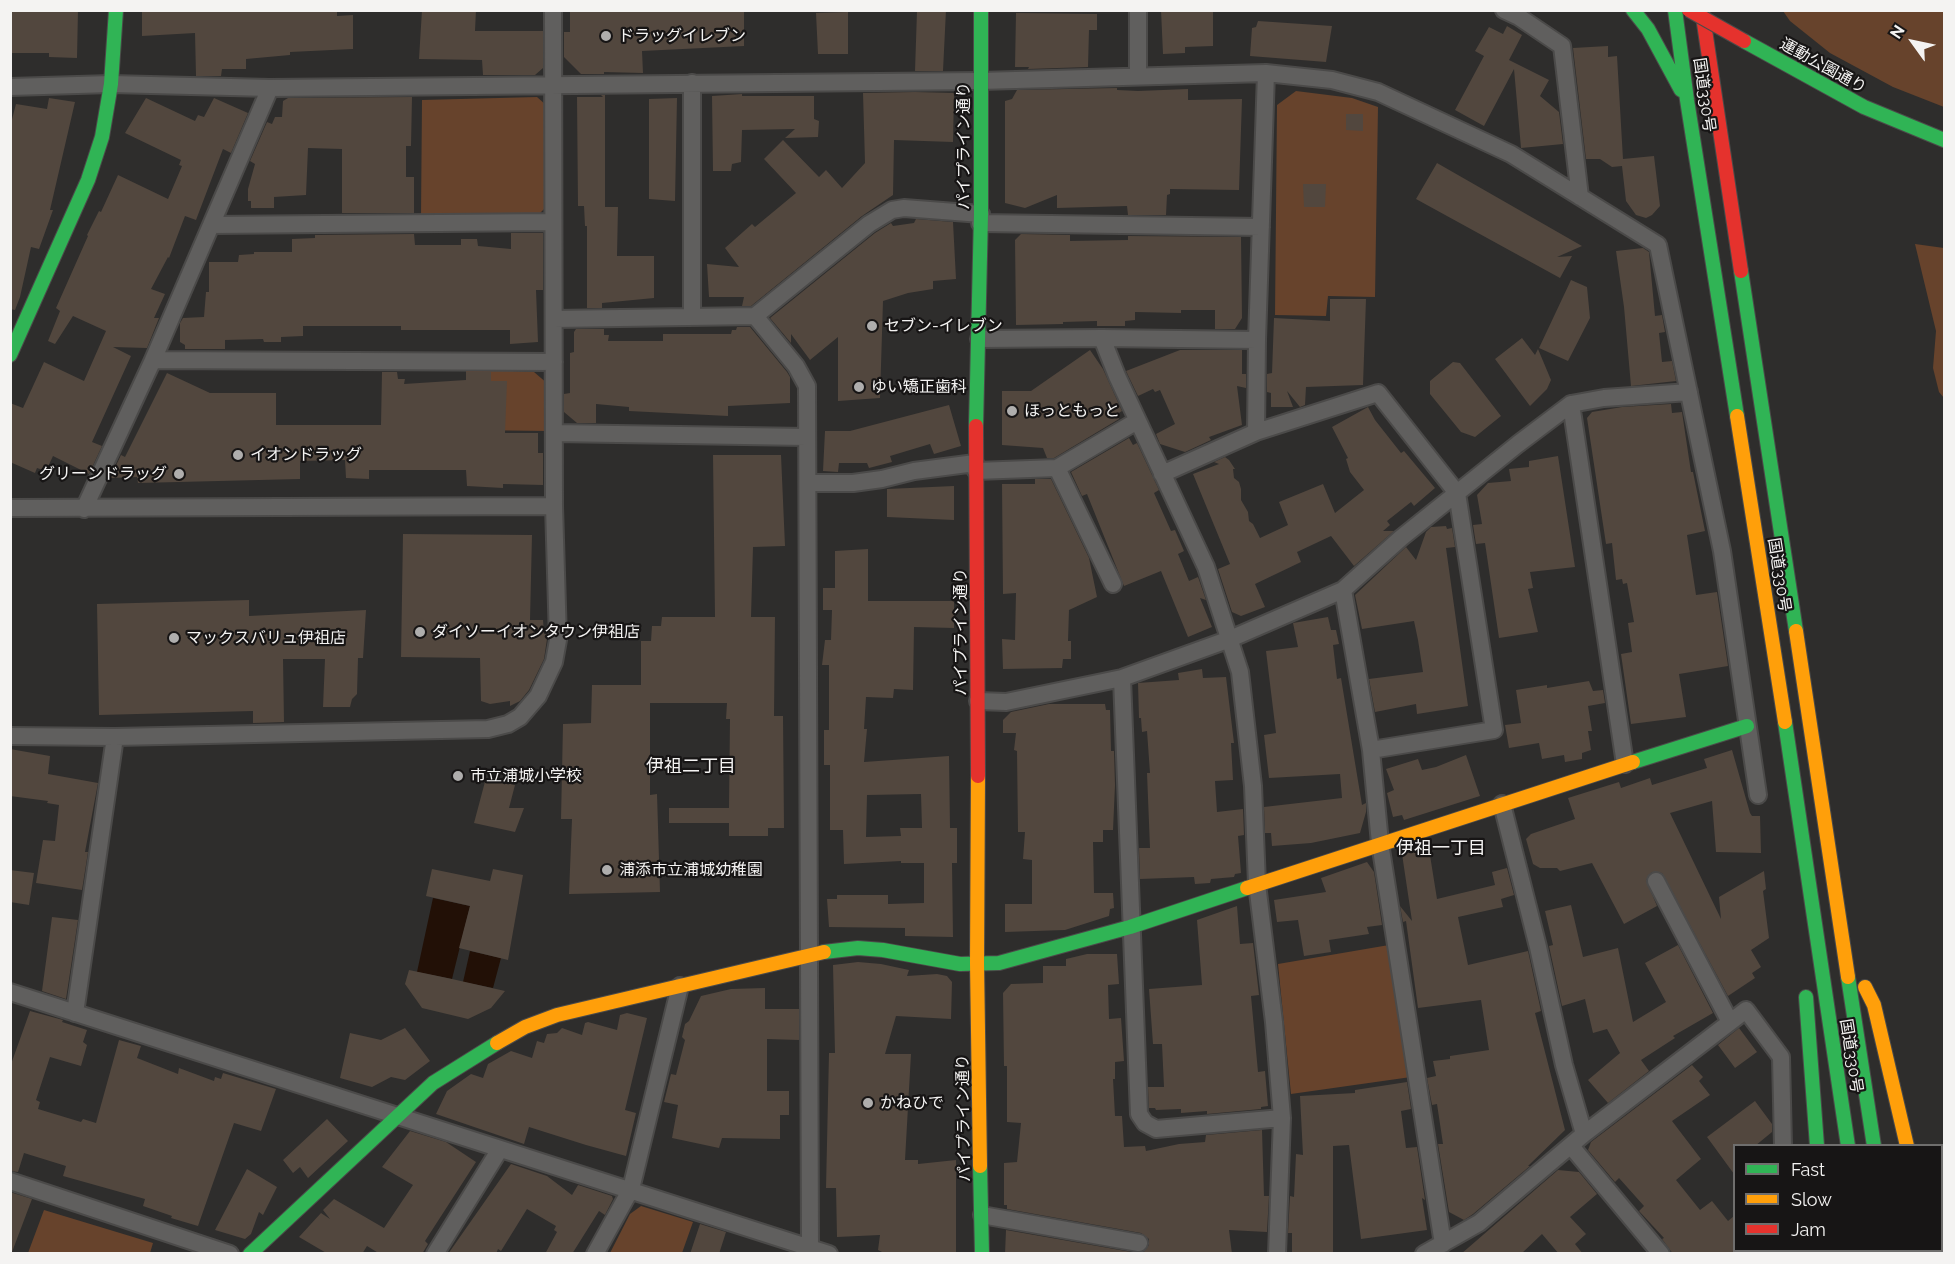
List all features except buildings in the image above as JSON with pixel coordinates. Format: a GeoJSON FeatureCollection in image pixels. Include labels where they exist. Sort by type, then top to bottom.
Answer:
{"type":"FeatureCollection","features":[{"type":"Feature","properties":{"kind":"main road"},"geometry":{"type":"LineString","coordinates":[[10,355],[88,180],[102,137],[111,84],[116,10]]}},
{"type":"Feature","properties":{"kind":"main road","name":"パイプライン通り"},"geometry":{"type":"LineString","coordinates":[[981,10],[981,218],[976,467],[977,963],[982,1254]]}},
{"type":"Feature","properties":{"kind":"main road"},"geometry":{"type":"LineString","coordinates":[[1633,10],[1648,29],[1687,100]]}},
{"type":"Feature","properties":{"kind":"main road","name":"国道330号"},"geometry":{"type":"LineString","coordinates":[[1675,10],[1687,100],[1801,821],[1848,1144]]}},
{"type":"Feature","properties":{"kind":"main road","name":"運動公園通り"},"geometry":{"type":"LineString","coordinates":[[1689,10],[1864,107],[1944,140]]}},
{"type":"Feature","properties":{"kind":"main road","name":"国道330号"},"geometry":{"type":"LineString","coordinates":[[1702,10],[1874,1144]]}},
{"type":"Feature","properties":{"kind":"main road"},"geometry":{"type":"LineString","coordinates":[[250,1254],[397,1116],[442,1077],[476,1054],[525,1027],[557,1015],[834,950],[858,948],[883,950],[960,964],[999,963],[1130,927],[1380,843],[1747,726]]}},
{"type":"Feature","properties":{"kind":"main road"},"geometry":{"type":"LineString","coordinates":[[1803,940],[1804,929],[1812,908]]}},
{"type":"Feature","properties":{"kind":"main road"},"geometry":{"type":"LineString","coordinates":[[1845,949],[1874,1005],[1907,1144]]}},
{"type":"Feature","properties":{"kind":"main road"},"geometry":{"type":"LineString","coordinates":[[1805,983],[1817,1144]]}},
{"type":"Feature","properties":{"kind":"street"},"geometry":{"type":"LineString","coordinates":[[10,736],[115,737],[488,729],[508,724],[520,717],[534,702],[554,662],[558,639],[554,506],[553,10]]}},
{"type":"Feature","properties":{"kind":"street"},"geometry":{"type":"LineString","coordinates":[[1138,10],[1138,76]]}},
{"type":"Feature","properties":{"kind":"street"},"geometry":{"type":"LineString","coordinates":[[1504,10],[1519,17],[1562,46],[1580,197]]}},
{"type":"Feature","properties":{"kind":"street"},"geometry":{"type":"LineString","coordinates":[[10,87],[111,84],[270,88],[980,81],[1266,73],[1332,80],[1378,92],[1511,154],[1658,245],[1722,551],[1758,795]]}},
{"type":"Feature","properties":{"kind":"street"},"geometry":{"type":"LineString","coordinates":[[1256,432],[1266,73]]}},
{"type":"Feature","properties":{"kind":"street"},"geometry":{"type":"LineString","coordinates":[[692,83],[692,316]]}},
{"type":"Feature","properties":{"kind":"street"},"geometry":{"type":"LineString","coordinates":[[84,509],[153,360],[270,88]]}},
{"type":"Feature","properties":{"kind":"street"},"geometry":{"type":"LineString","coordinates":[[554,319],[755,316],[869,224],[892,210],[904,207],[981,218],[1261,226]]}},
{"type":"Feature","properties":{"kind":"street"},"geometry":{"type":"LineString","coordinates":[[212,225],[554,222]]}},
{"type":"Feature","properties":{"kind":"street"},"geometry":{"type":"LineString","coordinates":[[755,316],[795,366],[807,386],[810,1248]]}},
{"type":"Feature","properties":{"kind":"street"},"geometry":{"type":"LineString","coordinates":[[1102,338],[1137,421],[1206,567],[1240,672],[1253,786],[1257,884],[1274,1022],[1282,1118],[1277,1254]]}},
{"type":"Feature","properties":{"kind":"street"},"geometry":{"type":"LineString","coordinates":[[979,339],[1257,340]]}},
{"type":"Feature","properties":{"kind":"street"},"geometry":{"type":"LineString","coordinates":[[153,360],[554,362]]}},
{"type":"Feature","properties":{"kind":"street"},"geometry":{"type":"LineString","coordinates":[[978,701],[1006,702],[1122,678],[1230,639],[1343,590],[1456,493],[1571,404],[1604,398],[1689,392]]}},
{"type":"Feature","properties":{"kind":"street"},"geometry":{"type":"LineString","coordinates":[[1162,474],[1256,432],[1378,393],[1456,493],[1494,730],[1371,750]]}},
{"type":"Feature","properties":{"kind":"street"},"geometry":{"type":"LineString","coordinates":[[1571,404],[1625,765]]}},
{"type":"Feature","properties":{"kind":"street"},"geometry":{"type":"LineString","coordinates":[[808,483],[853,483],[914,471],[976,467],[1057,468],[1137,421]]}},
{"type":"Feature","properties":{"kind":"street"},"geometry":{"type":"LineString","coordinates":[[554,433],[806,437]]}},
{"type":"Feature","properties":{"kind":"street"},"geometry":{"type":"LineString","coordinates":[[1057,468],[1113,584]]}},
{"type":"Feature","properties":{"kind":"street"},"geometry":{"type":"LineString","coordinates":[[10,508],[554,506]]}},
{"type":"Feature","properties":{"kind":"street"},"geometry":{"type":"LineString","coordinates":[[1343,590],[1371,750],[1380,843],[1443,1244]]}},
{"type":"Feature","properties":{"kind":"street"},"geometry":{"type":"LineString","coordinates":[[1122,678],[1139,1114],[1144,1123],[1156,1129],[1282,1118]]}},
{"type":"Feature","properties":{"kind":"street"},"geometry":{"type":"LineString","coordinates":[[75,1013],[115,737]]}},
{"type":"Feature","properties":{"kind":"street"},"geometry":{"type":"LineString","coordinates":[[1502,804],[1538,947],[1564,1065],[1584,1134]]}},
{"type":"Feature","properties":{"kind":"street"},"geometry":{"type":"LineString","coordinates":[[1656,881],[1730,1022]]}},
{"type":"Feature","properties":{"kind":"street"},"geometry":{"type":"LineString","coordinates":[[595,1254],[631,1189],[680,986]]}},
{"type":"Feature","properties":{"kind":"street"},"geometry":{"type":"LineString","coordinates":[[10,992],[829,1254]]}},
{"type":"Feature","properties":{"kind":"street"},"geometry":{"type":"LineString","coordinates":[[1424,1254],[1479,1223],[1584,1134],[1746,1010],[1781,1058],[1783,1144]]}},
{"type":"Feature","properties":{"kind":"street"},"geometry":{"type":"LineString","coordinates":[[1571,1146],[1661,1254]]}},
{"type":"Feature","properties":{"kind":"street"},"geometry":{"type":"LineString","coordinates":[[435,1254],[500,1149]]}},
{"type":"Feature","properties":{"kind":"street"},"geometry":{"type":"LineString","coordinates":[[10,1181],[231,1254]]}},
{"type":"Feature","properties":{"kind":"street"},"geometry":{"type":"LineString","coordinates":[[982,1215],[1139,1243]]}},
{"type":"Feature","properties":{"kind":"shaded area"},"geometry":{"type":"Polygon","coordinates":[[[1783,11],[1944,11],[1944,107],[1893,87],[1830,53],[1790,21],[1783,11]]]}},
{"type":"Feature","properties":{"kind":"shaded area"},"geometry":{"type":"Polygon","coordinates":[[[1296,91],[1352,98],[1378,107],[1375,297],[1328,296],[1326,316],[1275,315],[1277,105],[1296,91]]]}},
{"type":"Feature","properties":{"kind":"shaded area"},"geometry":{"type":"Polygon","coordinates":[[[537,97],[546,105],[546,207],[537,216],[421,216],[422,100],[537,97]]]}},
{"type":"Feature","properties":{"kind":"shaded area"},"geometry":{"type":"Polygon","coordinates":[[[1915,244],[1944,248],[1944,398],[1939,392],[1933,368],[1936,331],[1915,244]]]}},
{"type":"Feature","properties":{"kind":"shaded area"},"geometry":{"type":"Polygon","coordinates":[[[466,371],[534,372],[548,384],[548,431],[469,430],[466,371]]]}},
{"type":"Feature","properties":{"kind":"shaded area"},"geometry":{"type":"Polygon","coordinates":[[[433,898],[470,906],[452,979],[417,972],[433,898]]]}},
{"type":"Feature","properties":{"kind":"shaded area"},"geometry":{"type":"Polygon","coordinates":[[[1389,945],[1411,1077],[1291,1094],[1278,964],[1389,945]]]}},
{"type":"Feature","properties":{"kind":"shaded area"},"geometry":{"type":"Polygon","coordinates":[[[470,951],[501,958],[493,988],[463,982],[470,951]]]}},
{"type":"Feature","properties":{"kind":"shaded area"},"geometry":{"type":"Polygon","coordinates":[[[641,1206],[693,1222],[682,1253],[610,1253],[630,1214],[641,1206]]]}},
{"type":"Feature","properties":{"kind":"shaded area"},"geometry":{"type":"Polygon","coordinates":[[[44,1210],[153,1243],[150,1253],[28,1253],[44,1210]]]}},
{"type":"Feature","properties":{"kind":"traffic: fast"},"geometry":{"type":"LineString","coordinates":[[10,355],[88,180],[102,137],[111,84],[116,10]]}},
{"type":"Feature","properties":{"kind":"traffic: fast"},"geometry":{"type":"LineString","coordinates":[[976,426],[981,214],[981,10]]}},
{"type":"Feature","properties":{"kind":"traffic: fast"},"geometry":{"type":"LineString","coordinates":[[1633,10],[1648,29],[1681,90]]}},
{"type":"Feature","properties":{"kind":"traffic: fast"},"geometry":{"type":"LineString","coordinates":[[1675,10],[1737,416]]}},
{"type":"Feature","properties":{"kind":"traffic: fast"},"geometry":{"type":"LineString","coordinates":[[1744,41],[1864,107],[1944,140]]}},
{"type":"Feature","properties":{"kind":"traffic: fast"},"geometry":{"type":"LineString","coordinates":[[1741,271],[1796,631]]}},
{"type":"Feature","properties":{"kind":"traffic: fast"},"geometry":{"type":"LineString","coordinates":[[1785,722],[1848,1144]]}},
{"type":"Feature","properties":{"kind":"traffic: fast"},"geometry":{"type":"LineString","coordinates":[[1633,762],[1747,726]]}},
{"type":"Feature","properties":{"kind":"traffic: fast"},"geometry":{"type":"LineString","coordinates":[[824,952],[858,948],[883,950],[960,964],[999,963],[1130,927],[1247,888]]}},
{"type":"Feature","properties":{"kind":"traffic: fast"},"geometry":{"type":"LineString","coordinates":[[1848,977],[1874,1144]]}},
{"type":"Feature","properties":{"kind":"traffic: fast"},"geometry":{"type":"LineString","coordinates":[[1806,997],[1817,1144]]}},
{"type":"Feature","properties":{"kind":"traffic: fast"},"geometry":{"type":"LineString","coordinates":[[250,1254],[433,1083],[497,1043]]}},
{"type":"Feature","properties":{"kind":"traffic: fast"},"geometry":{"type":"LineString","coordinates":[[980,1166],[982,1254]]}},
{"type":"Feature","properties":{"kind":"traffic: slow"},"geometry":{"type":"LineString","coordinates":[[1737,416],[1785,722]]}},
{"type":"Feature","properties":{"kind":"traffic: slow"},"geometry":{"type":"LineString","coordinates":[[1796,631],[1848,977]]}},
{"type":"Feature","properties":{"kind":"traffic: slow"},"geometry":{"type":"LineString","coordinates":[[1247,888],[1633,762]]}},
{"type":"Feature","properties":{"kind":"traffic: slow"},"geometry":{"type":"LineString","coordinates":[[978,776],[977,963],[980,1166]]}},
{"type":"Feature","properties":{"kind":"traffic: slow"},"geometry":{"type":"LineString","coordinates":[[497,1043],[525,1027],[557,1015],[824,952]]}},
{"type":"Feature","properties":{"kind":"traffic: slow"},"geometry":{"type":"LineString","coordinates":[[1865,987],[1874,1005],[1907,1144]]}},
{"type":"Feature","properties":{"kind":"traffic: jam"},"geometry":{"type":"LineString","coordinates":[[1689,10],[1744,41]]}},
{"type":"Feature","properties":{"kind":"traffic: jam"},"geometry":{"type":"LineString","coordinates":[[1702,10],[1741,271]]}},
{"type":"Feature","properties":{"kind":"traffic: jam"},"geometry":{"type":"LineString","coordinates":[[976,426],[978,776]]}},
{"type":"Feature","properties":{"kind":"place","name":"ドラッグイレブン"},"geometry":{"type":"Point","coordinates":[606,36]}},
{"type":"Feature","properties":{"kind":"place","name":"セブン-イレブン"},"geometry":{"type":"Point","coordinates":[872,326]}},
{"type":"Feature","properties":{"kind":"place","name":"ゆい矯正歯科"},"geometry":{"type":"Point","coordinates":[859,387]}},
{"type":"Feature","properties":{"kind":"place","name":"ほっともっと"},"geometry":{"type":"Point","coordinates":[1012,411]}},
{"type":"Feature","properties":{"kind":"place","name":"イオンドラッグ"},"geometry":{"type":"Point","coordinates":[238,455]}},
{"type":"Feature","properties":{"kind":"place","name":"グリーンドラッグ"},"geometry":{"type":"Point","coordinates":[179,474]}},
{"type":"Feature","properties":{"kind":"place","name":"ダイソーイオンタウン伊祖店"},"geometry":{"type":"Point","coordinates":[420,632]}},
{"type":"Feature","properties":{"kind":"place","name":"マックスバリュ伊祖店"},"geometry":{"type":"Point","coordinates":[174,638]}},
{"type":"Feature","properties":{"kind":"place","name":"市立浦城小学校"},"geometry":{"type":"Point","coordinates":[458,776]}},
{"type":"Feature","properties":{"kind":"place","name":"浦添市立浦城幼稚園"},"geometry":{"type":"Point","coordinates":[607,870]}},
{"type":"Feature","properties":{"kind":"place","name":"かねひで"},"geometry":{"type":"Point","coordinates":[868,1103]}},
{"type":"Feature","properties":{"kind":"district","name":"伊祖二丁目"},"geometry":{"type":"Point","coordinates":[691,767]}},
{"type":"Feature","properties":{"kind":"district","name":"伊祖一丁目"},"geometry":{"type":"Point","coordinates":[1441,849]}}]}
